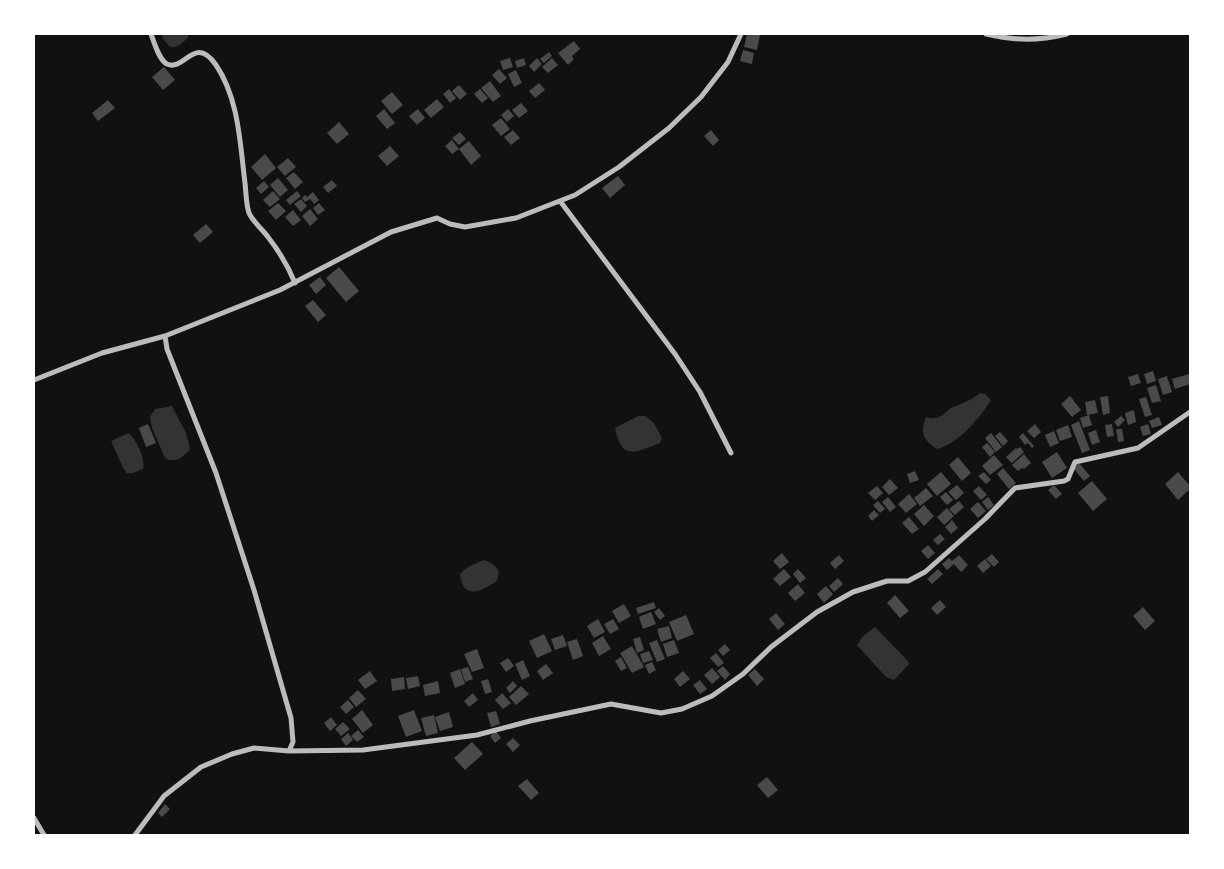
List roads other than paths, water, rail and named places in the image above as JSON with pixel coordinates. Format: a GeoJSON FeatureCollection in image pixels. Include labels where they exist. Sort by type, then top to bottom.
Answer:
{"type":"FeatureCollection","features":[{"type":"Feature","properties":{"kind":"street"},"geometry":{"type":"LineString","coordinates":[[151,34],[162,59],[167,64],[174,64],[201,52],[206,54],[221,74],[231,95],[236,118],[249,212],[279,252],[295,283]]}},
{"type":"Feature","properties":{"kind":"street"},"geometry":{"type":"LineString","coordinates":[[986,34],[1019,39],[1045,39],[1067,34]]}},
{"type":"Feature","properties":{"kind":"street"},"geometry":{"type":"LineString","coordinates":[[34,380],[102,353],[134,346],[164,336],[295,283],[390,232],[437,218],[450,224],[465,226],[516,218],[575,195],[619,167],[669,128],[701,97],[728,62],[738,35]]}},
{"type":"Feature","properties":{"kind":"street"},"geometry":{"type":"LineString","coordinates":[[560,200],[648,314],[700,392],[731,453]]}},
{"type":"Feature","properties":{"kind":"street"},"geometry":{"type":"LineString","coordinates":[[164,336],[182,391],[216,473],[251,582],[291,718],[293,742],[289,751]]}},
{"type":"Feature","properties":{"kind":"street"},"geometry":{"type":"LineString","coordinates":[[135,835],[164,796],[201,767],[232,754],[254,748],[289,751],[363,750],[476,735],[530,721],[611,704],[661,713],[682,709],[712,696],[742,674],[817,612],[853,592],[887,581],[908,581],[925,572],[1015,488],[1064,481],[1068,479],[1075,462],[1138,448],[1190,412]]}},
{"type":"Feature","properties":{"kind":"street"},"geometry":{"type":"LineString","coordinates":[[34,818],[44,835]]}}]}
